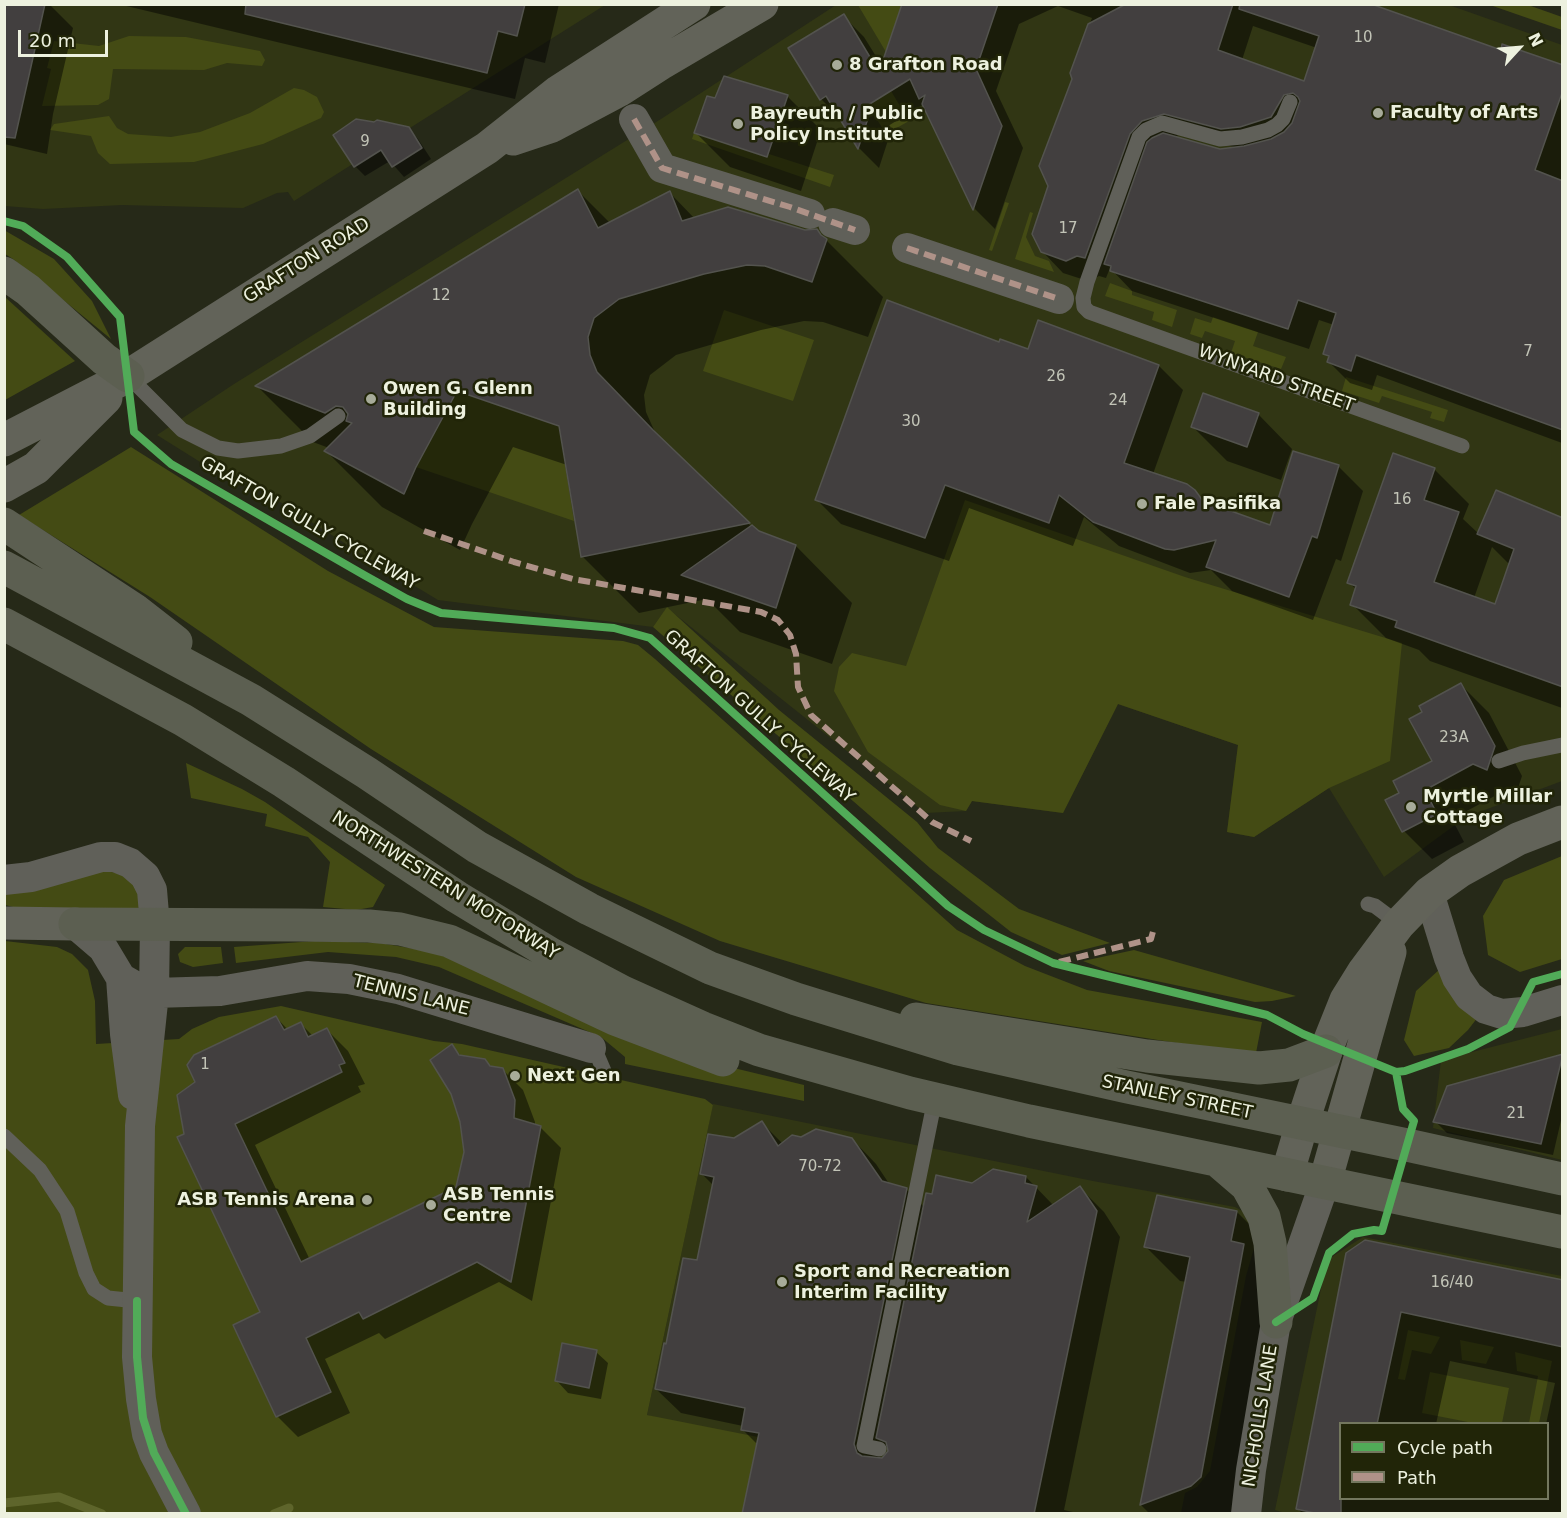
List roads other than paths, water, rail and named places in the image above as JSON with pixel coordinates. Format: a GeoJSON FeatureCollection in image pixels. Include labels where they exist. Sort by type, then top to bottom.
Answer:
{"type":"FeatureCollection","features":[{"type":"Feature","properties":{"kind":"highway"},"geometry":{"type":"LineString","coordinates":[[4,273],[28,290],[104,359],[128,376]]}},
{"type":"Feature","properties":{"kind":"highway"},"geometry":{"type":"LineString","coordinates":[[4,524],[135,610],[250,700]]}},
{"type":"Feature","properties":{"kind":"highway"},"geometry":{"type":"LineString","coordinates":[[4,567],[250,700],[367,773],[477,847],[589,909],[710,968],[796,999],[1148,1056],[1259,1068],[1289,1065],[1326,1051]]}},
{"type":"Feature","properties":{"kind":"highway","name":"NORTHWESTERN MOTORWAY"},"geometry":{"type":"LineString","coordinates":[[4,624],[183,720],[284,782],[457,897],[551,954],[622,992],[759,1050],[923,1096]]}},
{"type":"Feature","properties":{"kind":"highway"},"geometry":{"type":"LineString","coordinates":[[75,924],[310,925],[400,929],[449,941],[615,1019],[727,1061],[923,1096],[1029,1122],[1563,1232]]}},
{"type":"Feature","properties":{"kind":"highway","name":"STANLEY STREET"},"geometry":{"type":"LineString","coordinates":[[796,999],[958,1049],[1563,1179]]}},
{"type":"Feature","properties":{"kind":"highway"},"geometry":{"type":"LineString","coordinates":[[1218,1162],[1247,1186],[1264,1217],[1270,1243],[1276,1322]]}},
{"type":"Feature","properties":{"kind":"main road","name":"GRAFTON ROAD"},"geometry":{"type":"LineString","coordinates":[[4,440],[128,376],[487,148],[560,91],[694,4]]}},
{"type":"Feature","properties":{"kind":"main road","name":"GRAFTON ROAD"},"geometry":{"type":"LineString","coordinates":[[487,148],[552,126],[618,91],[762,4]]}},
{"type":"Feature","properties":{"kind":"main road","name":"GRAFTON ROAD"},"geometry":{"type":"LineString","coordinates":[[4,486],[36,468],[128,376]]}},
{"type":"Feature","properties":{"kind":"main road"},"geometry":{"type":"LineString","coordinates":[[1287,1175],[1326,1051],[1346,1000],[1364,971],[1399,924],[1429,892],[1491,852],[1563,822]]}},
{"type":"Feature","properties":{"kind":"main road"},"geometry":{"type":"LineString","coordinates":[[4,923],[75,924]]}},
{"type":"Feature","properties":{"kind":"main road"},"geometry":{"type":"LineString","coordinates":[[1324,1182],[1360,1059],[1377,990],[1399,924]]}},
{"type":"Feature","properties":{"kind":"street"},"geometry":{"type":"LineString","coordinates":[[634,119],[662,168],[832,223]]}},
{"type":"Feature","properties":{"kind":"street"},"geometry":{"type":"LineString","coordinates":[[907,248],[1059,299]]}},
{"type":"Feature","properties":{"kind":"street"},"geometry":{"type":"LineString","coordinates":[[4,880],[31,877],[101,857],[115,857],[130,863],[145,876],[152,890],[155,926],[154,993],[140,1126],[137,1357],[144,1418],[154,1453],[186,1514]]}},
{"type":"Feature","properties":{"kind":"street"},"geometry":{"type":"LineString","coordinates":[[1429,892],[1449,958],[1457,978],[1469,996],[1486,1009],[1502,1014],[1523,1012],[1563,1000]]}},
{"type":"Feature","properties":{"kind":"street"},"geometry":{"type":"LineString","coordinates":[[75,924],[103,948],[121,978],[130,1084],[140,1126]]}},
{"type":"Feature","properties":{"kind":"street","name":"TENNIS LANE"},"geometry":{"type":"LineString","coordinates":[[121,978],[142,990],[154,993],[220,991],[308,976],[349,979],[398,989],[591,1048]]}},
{"type":"Feature","properties":{"kind":"street"},"geometry":{"type":"LineString","coordinates":[[124,1015],[142,997],[154,993]]}},
{"type":"Feature","properties":{"kind":"street","name":"NICHOLLS LANE"},"geometry":{"type":"LineString","coordinates":[[1246,1514],[1251,1470],[1276,1322],[1324,1182]]}},
{"type":"Feature","properties":{"kind":"lane","name":"WYNYARD STREET"},"geometry":{"type":"LineString","coordinates":[[1290,102],[1283,119],[1277,125],[1268,130],[1242,137],[1220,139],[1161,123],[1146,130],[1139,137],[1083,298],[1084,307],[1089,312],[1462,446]]}},
{"type":"Feature","properties":{"kind":"lane"},"geometry":{"type":"LineString","coordinates":[[128,376],[182,429],[218,448],[238,451],[281,446],[310,436],[338,416]]}},
{"type":"Feature","properties":{"kind":"lane"},"geometry":{"type":"LineString","coordinates":[[1499,761],[1523,753],[1563,745]]}},
{"type":"Feature","properties":{"kind":"lane"},"geometry":{"type":"LineString","coordinates":[[1368,904],[1375,906],[1399,924]]}},
{"type":"Feature","properties":{"kind":"lane"},"geometry":{"type":"LineString","coordinates":[[591,1048],[598,1057],[604,1071],[603,1076]]}},
{"type":"Feature","properties":{"kind":"lane"},"geometry":{"type":"LineString","coordinates":[[879,1449],[864,1446],[923,1096]]}},
{"type":"Feature","properties":{"kind":"lane"},"geometry":{"type":"LineString","coordinates":[[4,1136],[40,1170],[67,1211],[86,1273],[94,1289],[108,1298],[137,1301]]}},
{"type":"Feature","properties":{"kind":"waterway"},"geometry":{"type":"LineString","coordinates":[[4,1503],[59,1497],[102,1514]]}},
{"type":"Feature","properties":{"kind":"waterway"},"geometry":{"type":"LineString","coordinates":[[274,1514],[289,1508]]}},
{"type":"Feature","properties":{"kind":"place","name":"8 Grafton Road"},"geometry":{"type":"Point","coordinates":[837,65]}},
{"type":"Feature","properties":{"kind":"place","name":"Faculty of Arts"},"geometry":{"type":"Point","coordinates":[1378,113]}},
{"type":"Feature","properties":{"kind":"place","name":"Bayreuth / Public Policy Institute"},"geometry":{"type":"Point","coordinates":[738,124]}},
{"type":"Feature","properties":{"kind":"place","name":"Owen G. Glenn Building"},"geometry":{"type":"Point","coordinates":[371,399]}},
{"type":"Feature","properties":{"kind":"place","name":"Fale Pasifika"},"geometry":{"type":"Point","coordinates":[1142,504]}},
{"type":"Feature","properties":{"kind":"place","name":"Myrtle Millar Cottage"},"geometry":{"type":"Point","coordinates":[1411,807]}},
{"type":"Feature","properties":{"kind":"place","name":"Next Gen"},"geometry":{"type":"Point","coordinates":[515,1076]}},
{"type":"Feature","properties":{"kind":"place","name":"ASB Tennis Arena"},"geometry":{"type":"Point","coordinates":[367,1200]}},
{"type":"Feature","properties":{"kind":"place","name":"ASB Tennis Centre"},"geometry":{"type":"Point","coordinates":[431,1205]}},
{"type":"Feature","properties":{"kind":"place","name":"Sport and Recreation Interim Facility"},"geometry":{"type":"Point","coordinates":[782,1282]}}]}
